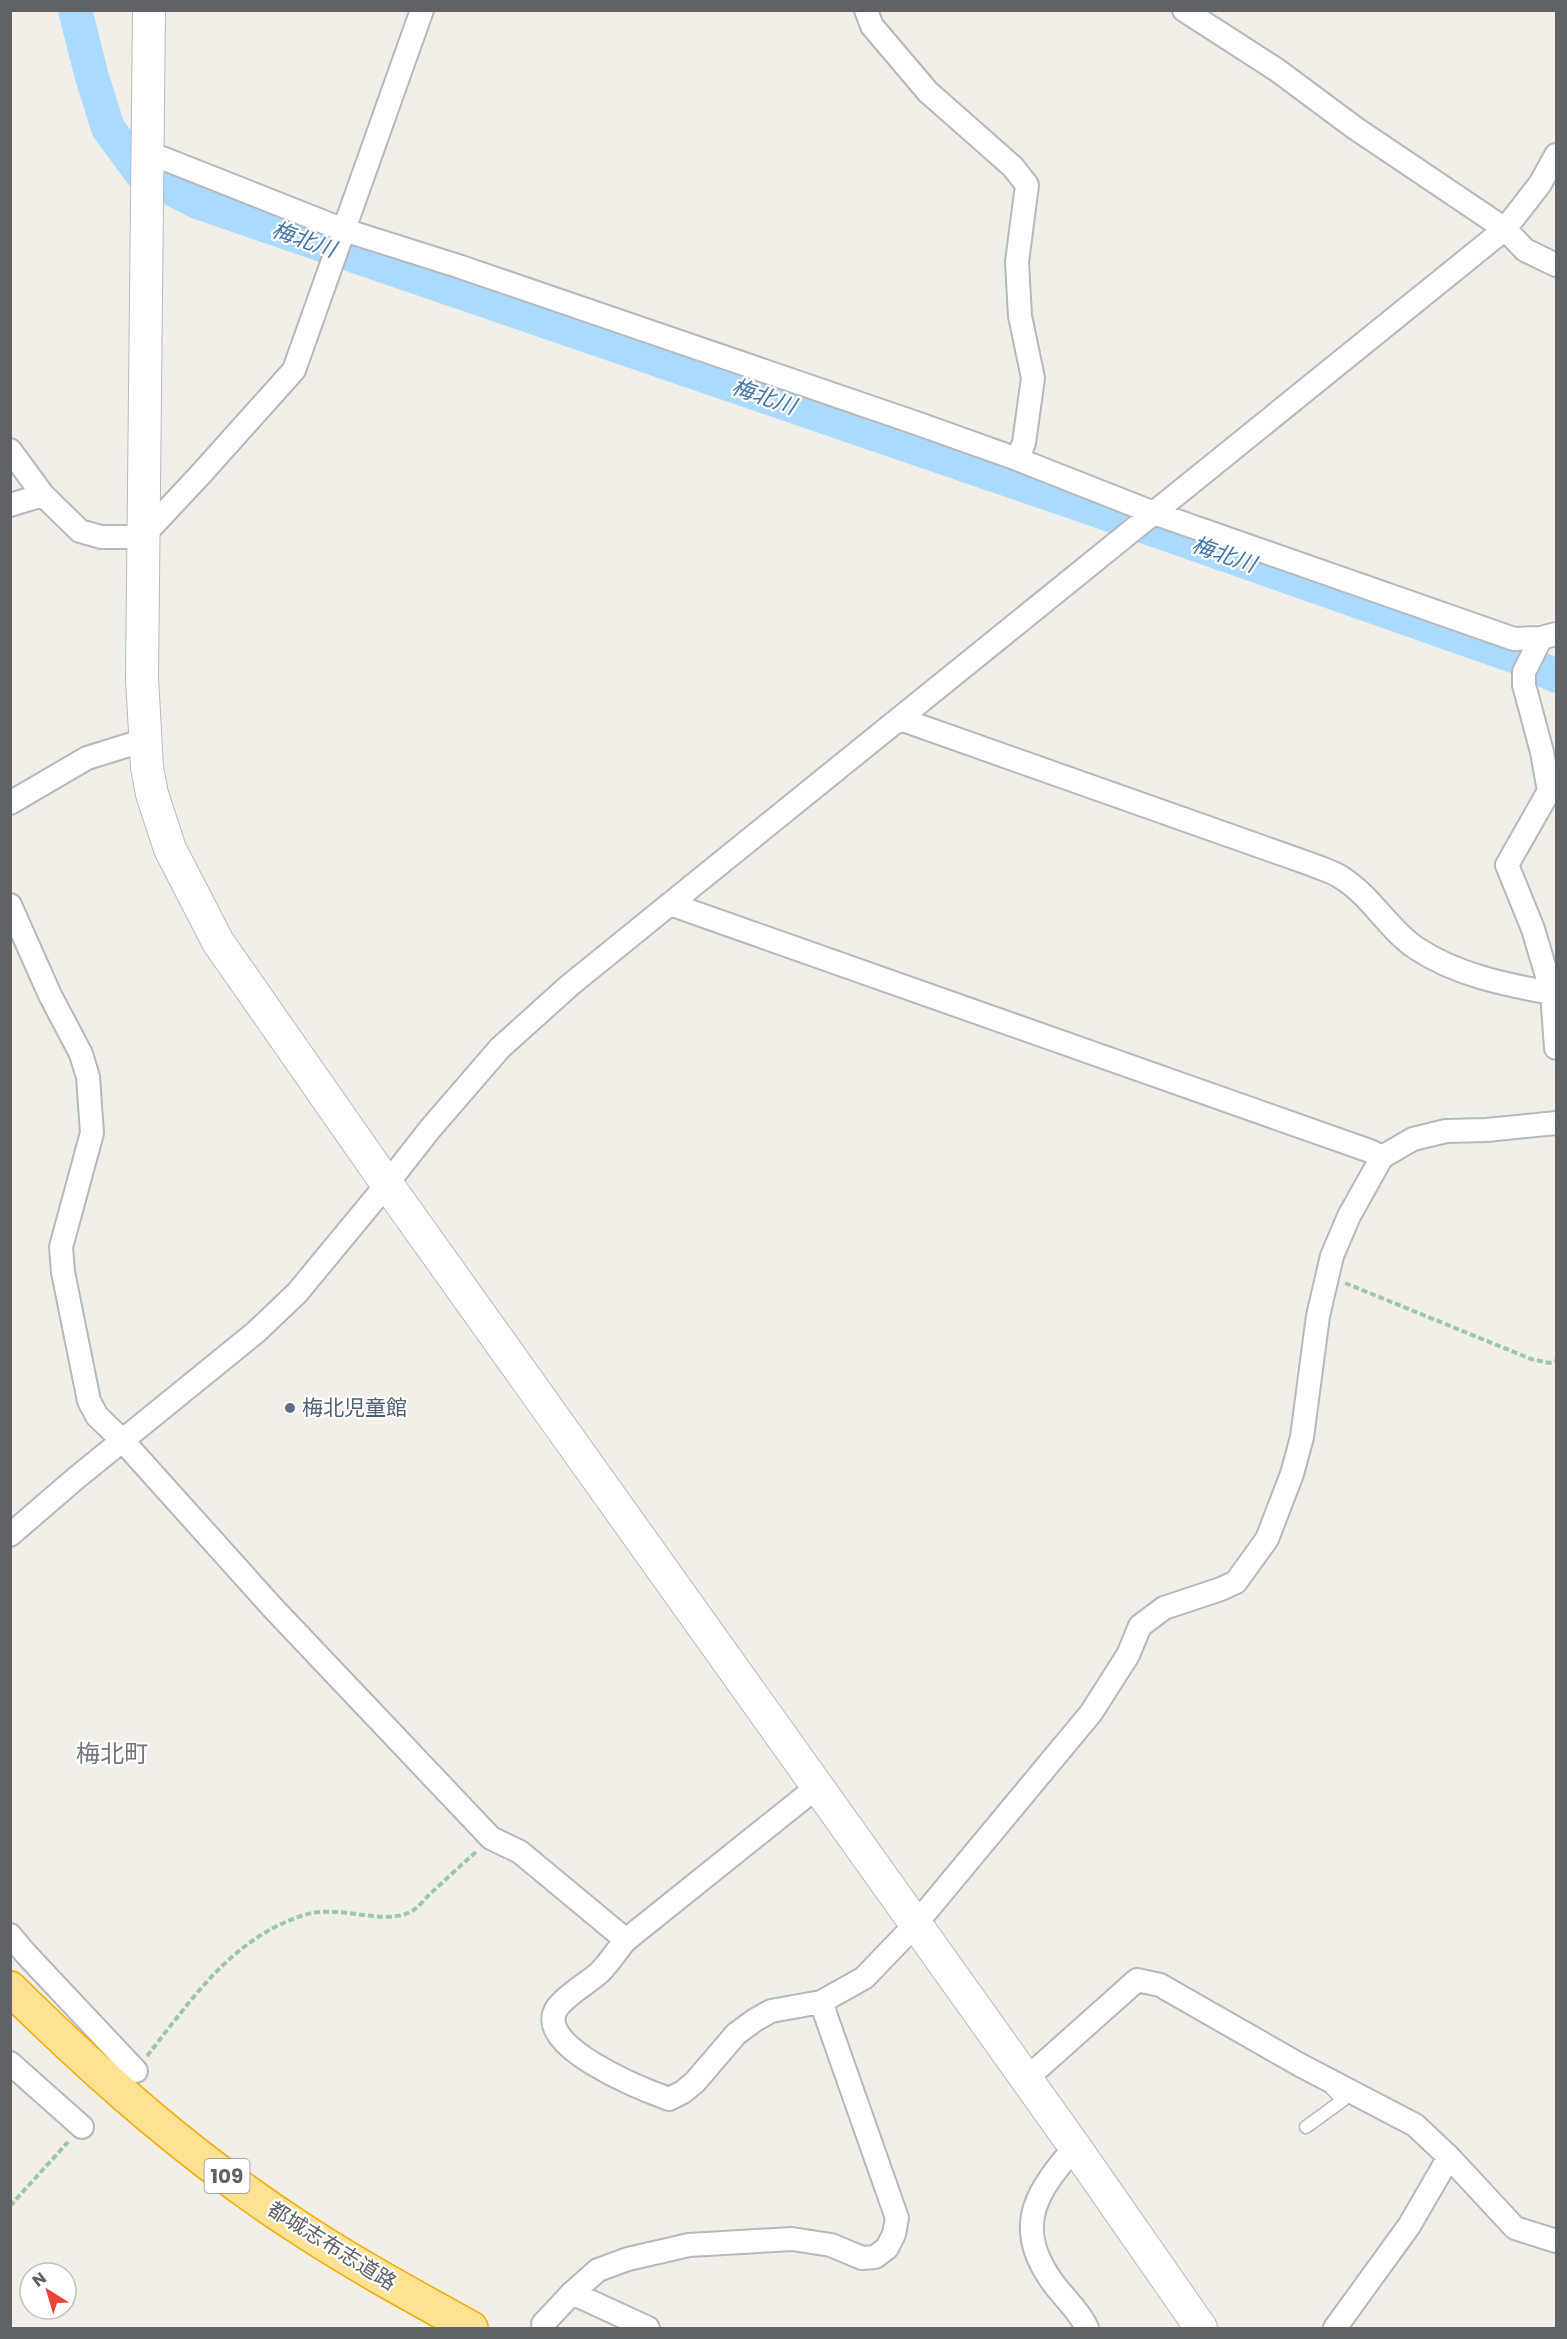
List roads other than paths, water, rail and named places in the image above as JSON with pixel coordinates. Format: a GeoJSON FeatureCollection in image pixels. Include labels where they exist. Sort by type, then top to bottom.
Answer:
{"type":"FeatureCollection","features":[{"type":"Feature","properties":{"kind":"highway","name":"都城志布志道路"},"geometry":{"type":"LineString","coordinates":[[10,1988],[84,2061],[147,2115],[217,2169],[297,2227],[381,2278],[471,2328]]}},
{"type":"Feature","properties":{"kind":"highway","name":"都城志布志道路"},"geometry":{"type":"LineString","coordinates":[[10,2015],[63,2067],[133,2128],[210,2187],[307,2254],[434,2328]]}},
{"type":"Feature","properties":{"kind":"street"},"geometry":{"type":"LineString","coordinates":[[149,10],[142,678],[147,767],[152,794],[170,849],[218,942],[387,1184],[1075,2147],[1201,2328]]}},
{"type":"Feature","properties":{"kind":"street"},"geometry":{"type":"LineString","coordinates":[[10,450],[43,495],[80,531],[101,537],[142,537],[294,370],[422,10]]}},
{"type":"Feature","properties":{"kind":"street"},"geometry":{"type":"LineString","coordinates":[[866,10],[872,26],[927,92],[1014,167],[1027,185],[1017,262],[1020,316],[1033,378],[1024,443],[1017,459]]}},
{"type":"Feature","properties":{"kind":"street"},"geometry":{"type":"LineString","coordinates":[[1184,10],[1277,70],[1355,128],[1505,230],[1525,250],[1557,265]]}},
{"type":"Feature","properties":{"kind":"street"},"geometry":{"type":"LineString","coordinates":[[147,152],[344,230],[461,267],[1017,459],[1154,513],[1514,639],[1544,640]]}},
{"type":"Feature","properties":{"kind":"street"},"geometry":{"type":"LineString","coordinates":[[10,1535],[75,1479],[256,1332],[297,1293],[430,1129],[500,1048],[570,985],[1505,230],[1540,184],[1557,155]]}},
{"type":"Feature","properties":{"kind":"street"},"geometry":{"type":"LineString","coordinates":[[10,504],[43,495]]}},
{"type":"Feature","properties":{"kind":"street"},"geometry":{"type":"LineString","coordinates":[[1544,640],[1524,672],[1524,685],[1542,752],[1549,791],[1552,794],[1507,864],[1533,929],[1554,994],[1557,1048]]}},
{"type":"Feature","properties":{"kind":"street"},"geometry":{"type":"LineString","coordinates":[[900,719],[1313,865],[1341,877],[1414,947],[1443,964],[1468,974],[1554,994]]}},
{"type":"Feature","properties":{"kind":"street"},"geometry":{"type":"LineString","coordinates":[[10,803],[87,759],[145,740]]}},
{"type":"Feature","properties":{"kind":"street"},"geometry":{"type":"LineString","coordinates":[[670,904],[1382,1157]]}},
{"type":"Feature","properties":{"kind":"street"},"geometry":{"type":"LineString","coordinates":[[10,905],[50,996],[81,1054],[88,1077],[92,1133],[61,1247],[63,1272],[89,1401],[97,1416],[123,1441],[273,1608],[491,1838],[520,1852],[626,1940]]}},
{"type":"Feature","properties":{"kind":"street"},"geometry":{"type":"LineString","coordinates":[[817,1787],[626,1940],[600,1971],[558,2007],[554,2017],[554,2028],[568,2045],[588,2061],[644,2090],[669,2099],[683,2092],[695,2082],[736,2034],[754,2020],[771,2011],[821,2002],[864,1978],[915,1925],[1092,1713],[1128,1654],[1140,1626],[1164,1608],[1236,1582],[1267,1539],[1292,1474],[1302,1437],[1318,1317],[1332,1256],[1349,1216],[1382,1157],[1413,1139],[1446,1131],[1487,1130],[1557,1123]]}},
{"type":"Feature","properties":{"kind":"street"},"geometry":{"type":"LineString","coordinates":[[10,1935],[136,2071]]}},
{"type":"Feature","properties":{"kind":"street"},"geometry":{"type":"LineString","coordinates":[[1026,2079],[1137,1980],[1160,1985],[1315,2073],[1415,2125],[1449,2157],[1515,2228],[1557,2241]]}},
{"type":"Feature","properties":{"kind":"street"},"geometry":{"type":"LineString","coordinates":[[543,2324],[572,2293],[598,2270],[628,2259],[689,2244],[792,2239],[831,2245],[862,2258],[875,2257],[887,2248],[894,2234],[897,2217],[821,2002]]}},
{"type":"Feature","properties":{"kind":"street"},"geometry":{"type":"LineString","coordinates":[[10,2063],[82,2127]]}},
{"type":"Feature","properties":{"kind":"street"},"geometry":{"type":"LineString","coordinates":[[1075,2147],[1053,2173],[1033,2206],[1031,2240],[1048,2276],[1082,2318],[1087,2328]]}},
{"type":"Feature","properties":{"kind":"street"},"geometry":{"type":"LineString","coordinates":[[1335,2328],[1409,2226],[1449,2157]]}},
{"type":"Feature","properties":{"kind":"street"},"geometry":{"type":"LineString","coordinates":[[572,2293],[648,2328]]}},
{"type":"Feature","properties":{"kind":"lane"},"geometry":{"type":"LineString","coordinates":[[1306,2127],[1343,2100],[1315,2073]]}},
{"type":"Feature","properties":{"kind":"waterway","name":"梅北川"},"geometry":{"type":"LineString","coordinates":[[75,10],[108,128],[141,173],[197,202],[1163,533],[1516,657],[1556,676]]}},
{"type":"Feature","properties":{"kind":"place","name":"梅北児童館"},"geometry":{"type":"Point","coordinates":[290,1408]}},
{"type":"Feature","properties":{"kind":"district","name":"梅北町"},"geometry":{"type":"Point","coordinates":[112,1754]}}]}
